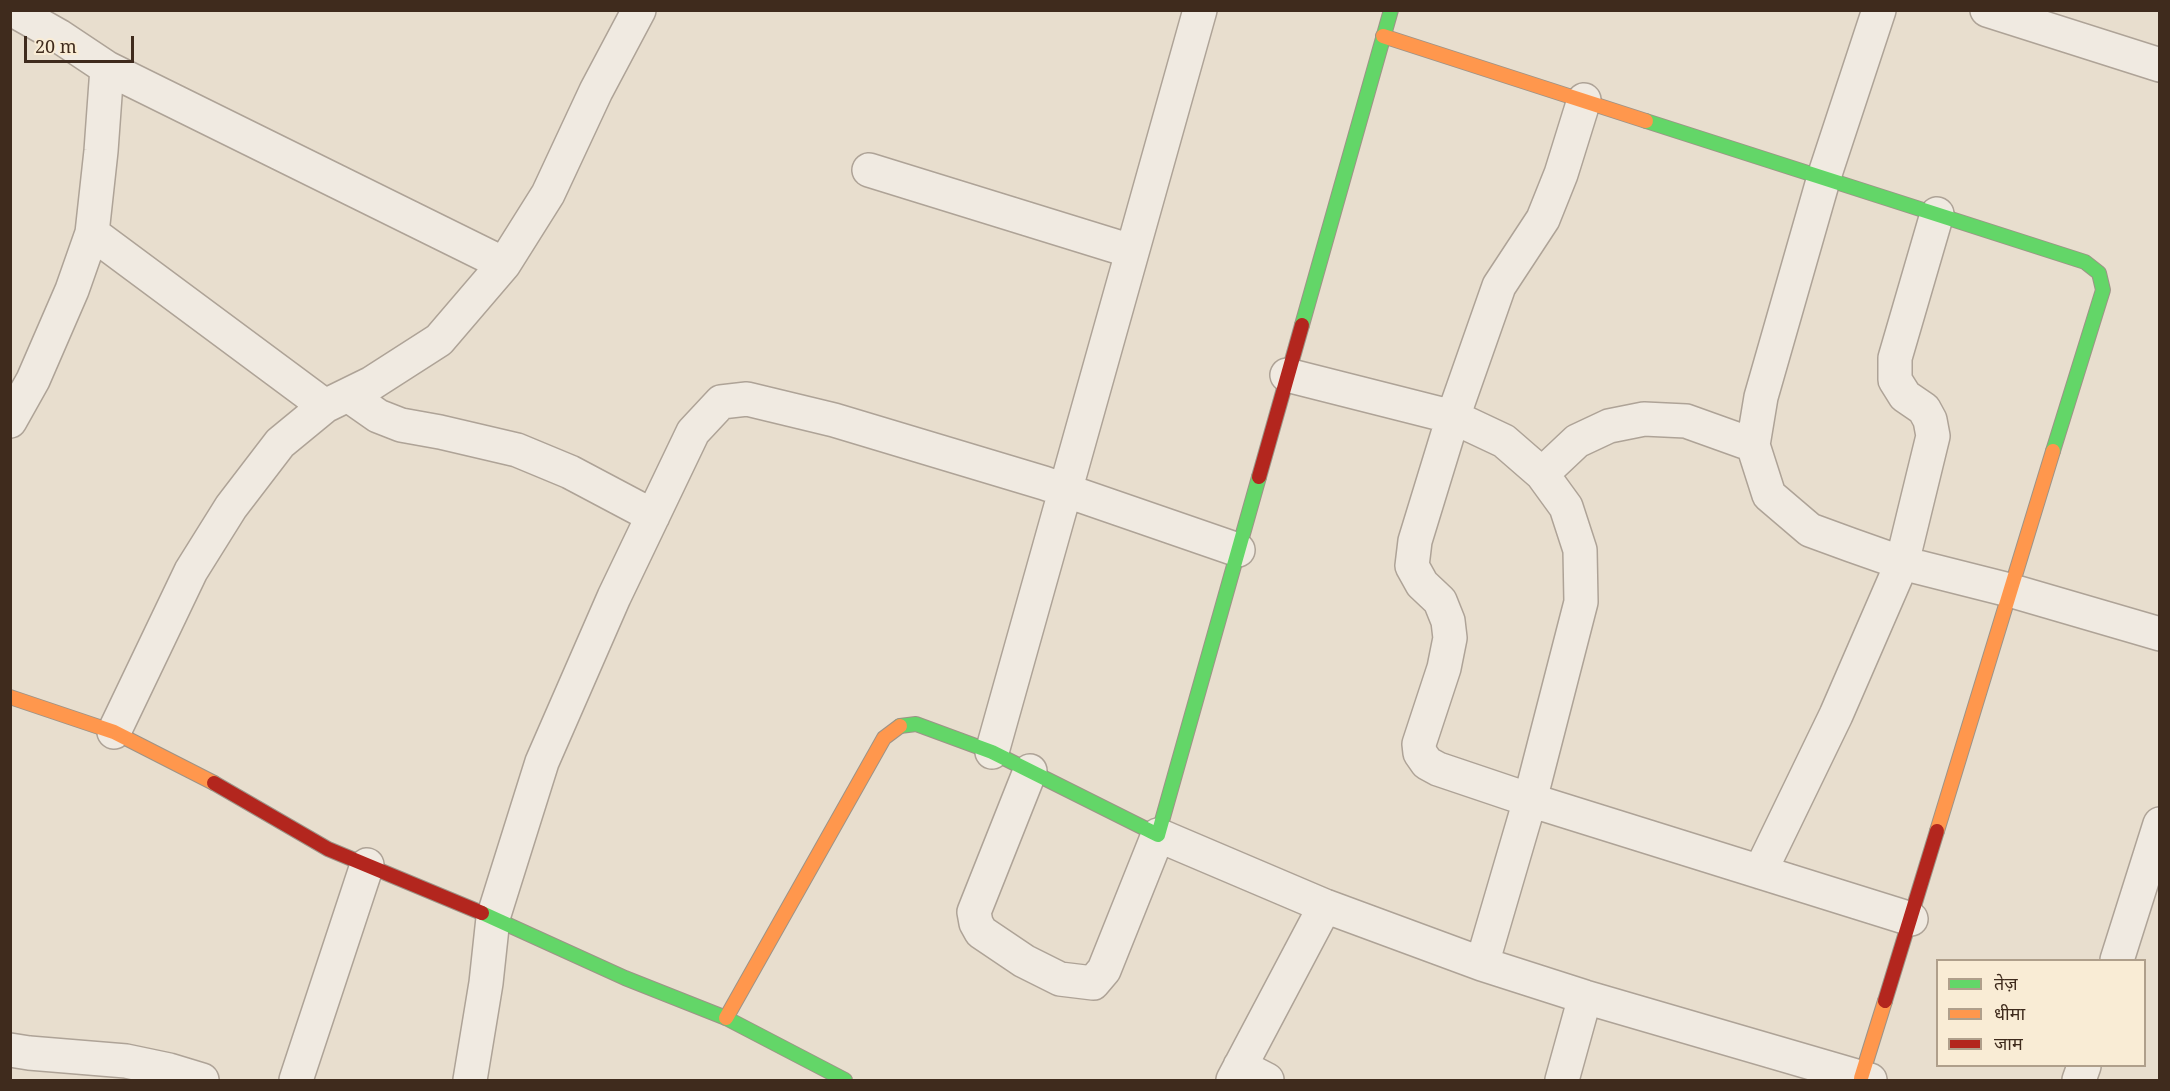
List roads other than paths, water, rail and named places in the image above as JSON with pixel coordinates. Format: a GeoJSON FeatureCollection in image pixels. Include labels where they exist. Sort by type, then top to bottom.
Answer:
{"type":"FeatureCollection","features":[{"type":"Feature","properties":{"kind":"street"},"geometry":{"type":"LineString","coordinates":[[114,732],[191,572],[231,507],[280,443],[336,400],[372,384],[439,340],[504,264],[548,194],[596,91],[639,10]]}},
{"type":"Feature","properties":{"kind":"street"},"geometry":{"type":"LineString","coordinates":[[992,752],[1200,10]]}},
{"type":"Feature","properties":{"kind":"street"},"geometry":{"type":"LineString","coordinates":[[1030,771],[974,912],[976,923],[981,932],[1024,961],[1060,979],[1094,983],[1104,970],[1158,834],[1390,10]]}},
{"type":"Feature","properties":{"kind":"street"},"geometry":{"type":"LineString","coordinates":[[1879,10],[1824,177],[1761,397],[1753,445],[1769,495],[1810,530],[1902,563],[2160,634]]}},
{"type":"Feature","properties":{"kind":"street"},"geometry":{"type":"LineString","coordinates":[[1987,10],[2160,65]]}},
{"type":"Feature","properties":{"kind":"street"},"geometry":{"type":"LineString","coordinates":[[29,14],[107,68],[504,264]]}},
{"type":"Feature","properties":{"kind":"street"},"geometry":{"type":"LineString","coordinates":[[726,1018],[884,738],[898,726],[916,724],[992,752],[1158,834],[1325,906],[1482,964],[1585,997],[1865,1079],[2009,591],[2103,290],[2099,273],[2085,262],[1383,36]]}},
{"type":"Feature","properties":{"kind":"street"},"geometry":{"type":"LineString","coordinates":[[10,421],[33,380],[64,310],[92,233],[102,151],[107,68]]}},
{"type":"Feature","properties":{"kind":"street"},"geometry":{"type":"LineString","coordinates":[[1584,100],[1562,174],[1543,219],[1499,285],[1415,541],[1412,566],[1422,584],[1440,601],[1448,621],[1450,638],[1444,668],[1419,744],[1420,753],[1427,763],[1438,769],[1911,919]]}},
{"type":"Feature","properties":{"kind":"street"},"geometry":{"type":"LineString","coordinates":[[869,170],[1131,251]]}},
{"type":"Feature","properties":{"kind":"street"},"geometry":{"type":"LineString","coordinates":[[1760,872],[1836,715],[1902,563],[1933,436],[1930,420],[1924,409],[1905,396],[1895,380],[1895,358],[1937,214]]}},
{"type":"Feature","properties":{"kind":"street"},"geometry":{"type":"LineString","coordinates":[[92,233],[336,400],[401,425],[517,450],[570,472],[653,516]]}},
{"type":"Feature","properties":{"kind":"street"},"geometry":{"type":"LineString","coordinates":[[1287,375],[1454,417],[1504,441],[1542,474],[1566,507],[1580,550],[1581,602],[1530,800],[1482,964]]}},
{"type":"Feature","properties":{"kind":"street"},"geometry":{"type":"LineString","coordinates":[[470,1080],[486,983],[493,918],[542,762],[610,607],[693,432],[721,402],[747,399],[845,423],[1044,483],[1238,550]]}},
{"type":"Feature","properties":{"kind":"street"},"geometry":{"type":"LineString","coordinates":[[1542,474],[1577,441],[1609,426],[1644,419],[1686,421],[1753,445]]}},
{"type":"Feature","properties":{"kind":"street"},"geometry":{"type":"LineString","coordinates":[[10,697],[114,732],[225,789],[328,849],[493,918],[625,978],[726,1018],[845,1080]]}},
{"type":"Feature","properties":{"kind":"street"},"geometry":{"type":"LineString","coordinates":[[2117,959],[2160,824]]}},
{"type":"Feature","properties":{"kind":"street"},"geometry":{"type":"LineString","coordinates":[[296,1080],[367,866]]}},
{"type":"Feature","properties":{"kind":"street"},"geometry":{"type":"LineString","coordinates":[[1247,1076],[1325,906]]}},
{"type":"Feature","properties":{"kind":"street"},"geometry":{"type":"LineString","coordinates":[[1562,1080],[1585,997]]}},
{"type":"Feature","properties":{"kind":"street"},"geometry":{"type":"LineString","coordinates":[[10,1050],[126,1061],[202,1080]]}}]}
